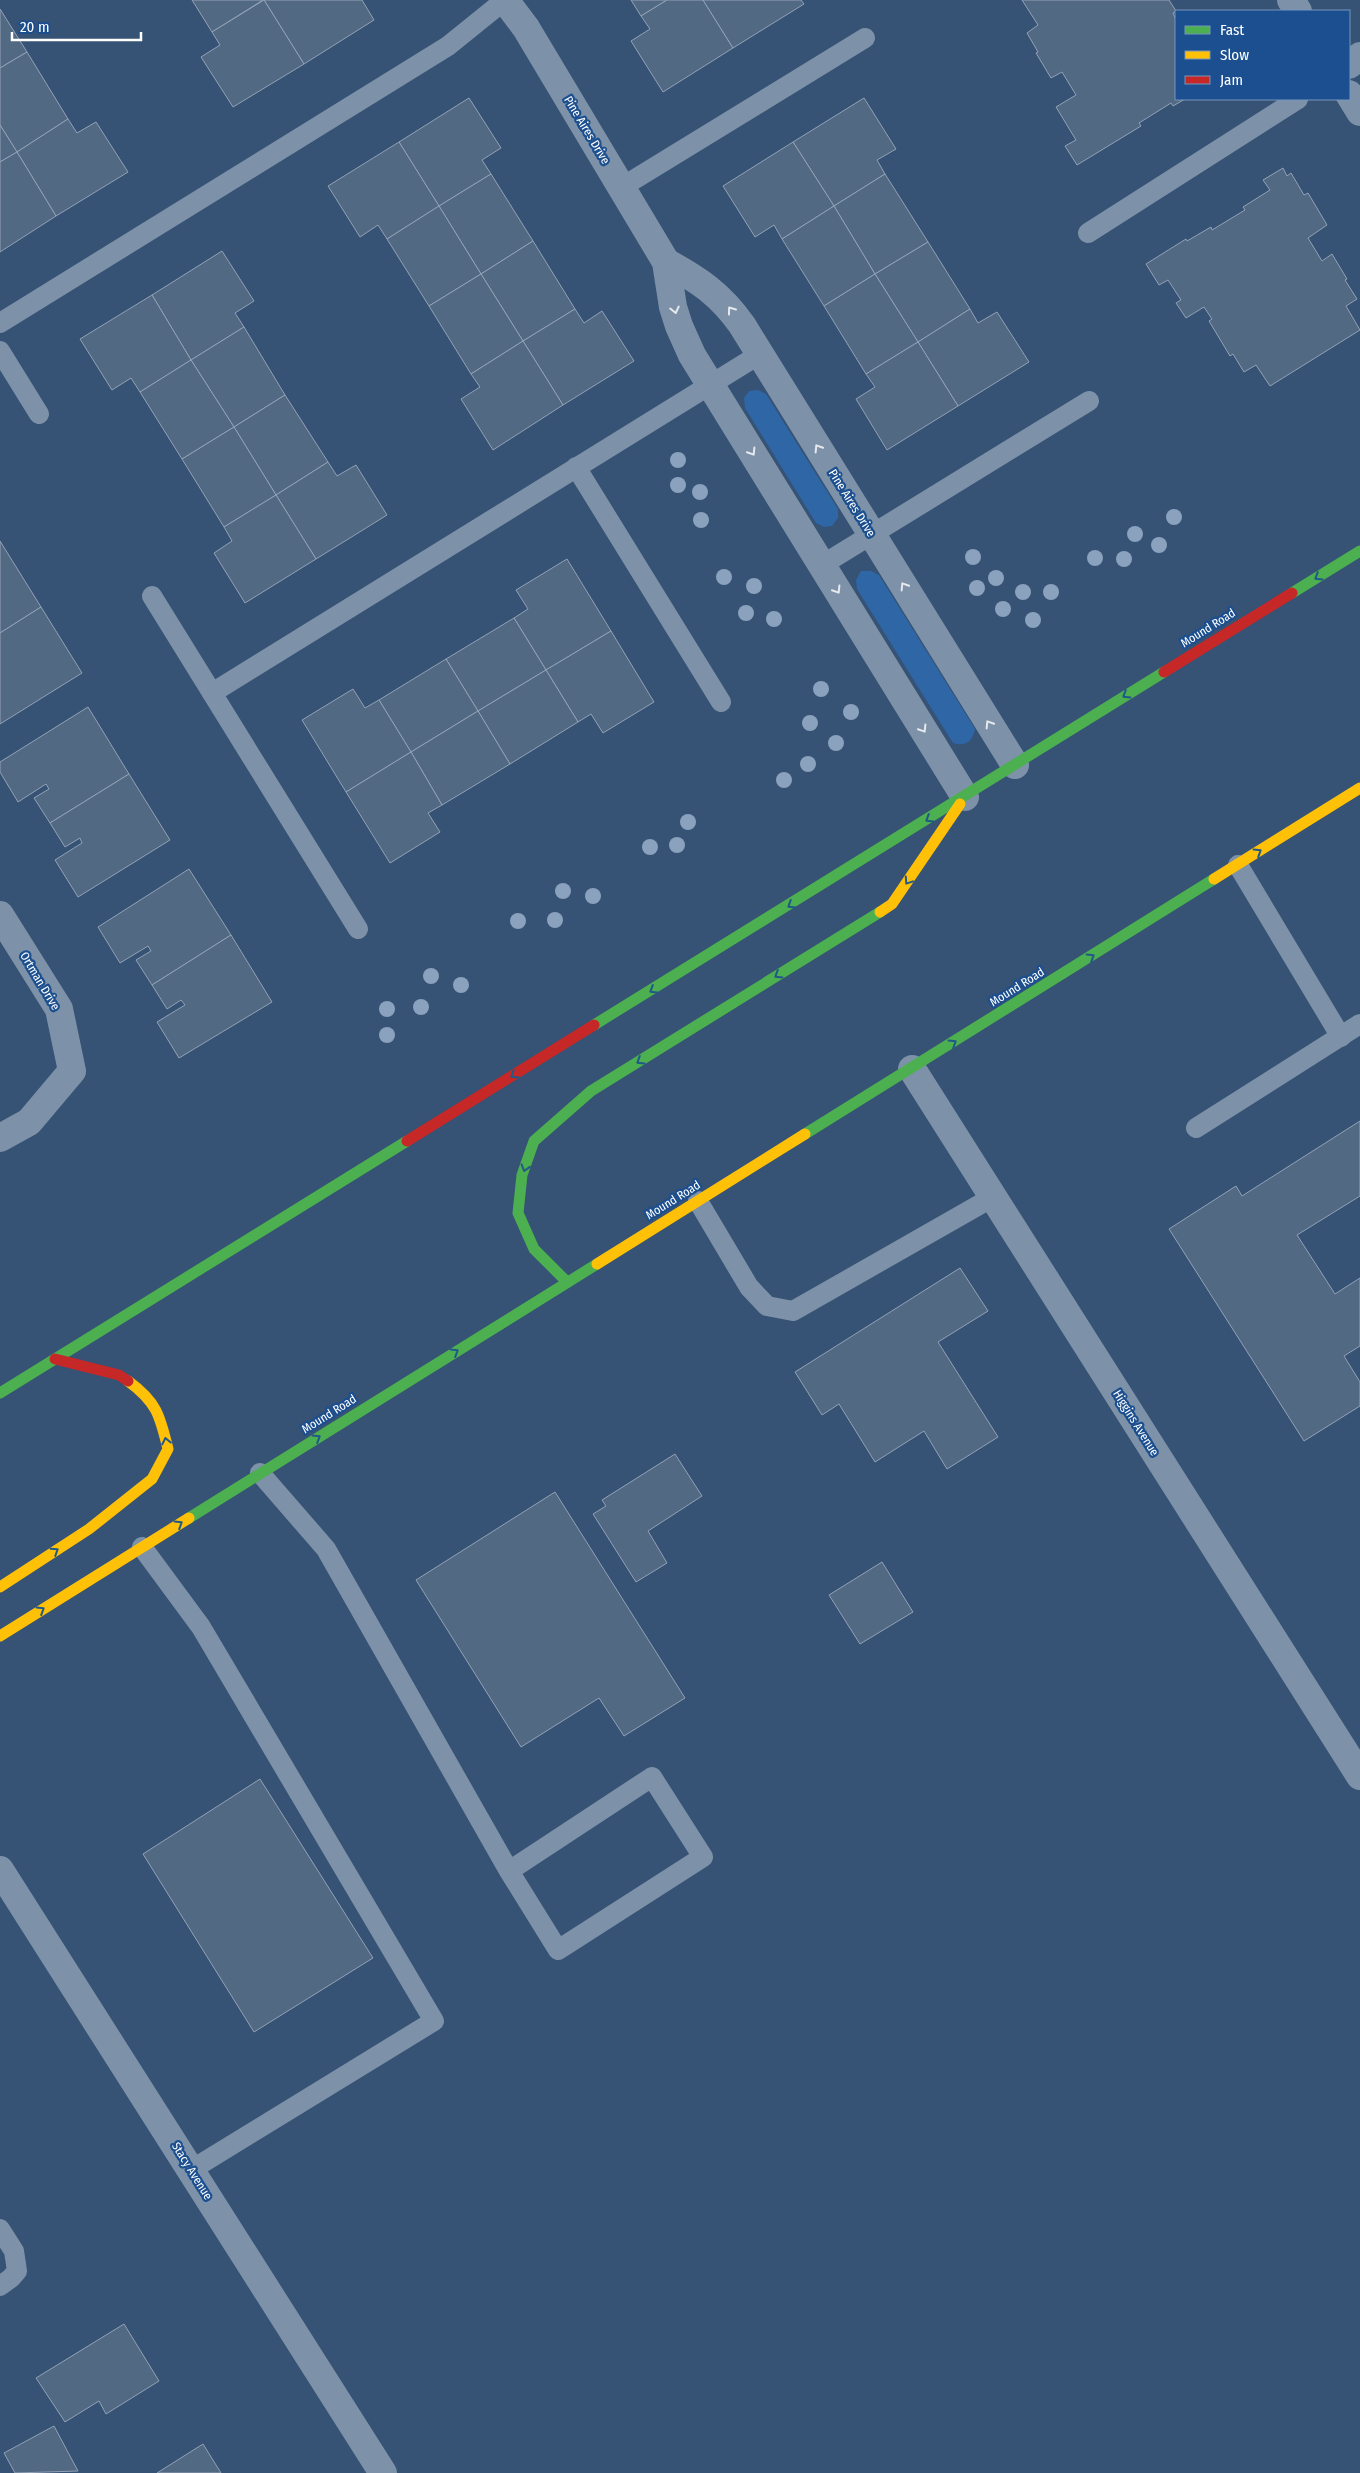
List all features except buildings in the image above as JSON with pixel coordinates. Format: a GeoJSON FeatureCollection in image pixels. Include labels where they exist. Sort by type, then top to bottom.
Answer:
{"type":"FeatureCollection","features":[{"type":"Feature","properties":{"kind":"main road","name":"Mound Road"},"geometry":{"type":"LineString","coordinates":[[0,1393],[1360,551]]}},
{"type":"Feature","properties":{"kind":"main road","name":"Mound Road"},"geometry":{"type":"LineString","coordinates":[[0,1636],[260,1472],[912,1069],[1360,788]]}},
{"type":"Feature","properties":{"kind":"main road"},"geometry":{"type":"LineString","coordinates":[[567,1282],[534,1249],[518,1213],[522,1175],[534,1141],[591,1091],[892,904],[965,797]]}},
{"type":"Feature","properties":{"kind":"main road"},"geometry":{"type":"LineString","coordinates":[[0,1587],[89,1529],[152,1479],[168,1449],[160,1415],[143,1392],[119,1375],[55,1359]]}},
{"type":"Feature","properties":{"kind":"street","name":"Pine Aires Drive"},"geometry":{"type":"LineString","coordinates":[[505,0],[526,28],[666,262],[679,326],[692,355],[965,797]]}},
{"type":"Feature","properties":{"kind":"street"},"geometry":{"type":"LineString","coordinates":[[1350,64],[1360,56]]}},
{"type":"Feature","properties":{"kind":"street"},"geometry":{"type":"LineString","coordinates":[[1350,96],[1360,112]]}},
{"type":"Feature","properties":{"kind":"street","name":"Pine Aires Drive"},"geometry":{"type":"LineString","coordinates":[[666,262],[701,281],[727,304],[760,354],[1015,766]]}},
{"type":"Feature","properties":{"kind":"street","name":"Ortman Drive"},"geometry":{"type":"LineString","coordinates":[[0,916],[59,1009],[72,1071],[29,1122],[0,1138]]}},
{"type":"Feature","properties":{"kind":"street","name":"Higgins Avenue"},"geometry":{"type":"LineString","coordinates":[[912,1069],[1360,1776]]}},
{"type":"Feature","properties":{"kind":"street","name":"Stacy Avenue"},"geometry":{"type":"LineString","coordinates":[[0,1870],[383,2473]]}},
{"type":"Feature","properties":{"kind":"lane"},"geometry":{"type":"LineString","coordinates":[[0,323],[448,46],[505,0]]}},
{"type":"Feature","properties":{"kind":"lane"},"geometry":{"type":"LineString","coordinates":[[622,187],[865,38]]}},
{"type":"Feature","properties":{"kind":"lane"},"geometry":{"type":"LineString","coordinates":[[1088,233],[1296,100]]}},
{"type":"Feature","properties":{"kind":"lane"},"geometry":{"type":"LineString","coordinates":[[0,351],[39,414]]}},
{"type":"Feature","properties":{"kind":"lane"},"geometry":{"type":"LineString","coordinates":[[212,693],[760,354]]}},
{"type":"Feature","properties":{"kind":"lane"},"geometry":{"type":"LineString","coordinates":[[822,565],[1089,400]]}},
{"type":"Feature","properties":{"kind":"lane"},"geometry":{"type":"LineString","coordinates":[[576,467],[721,702]]}},
{"type":"Feature","properties":{"kind":"lane"},"geometry":{"type":"LineString","coordinates":[[152,596],[358,930]]}},
{"type":"Feature","properties":{"kind":"lane"},"geometry":{"type":"LineString","coordinates":[[1238,865],[1340,1037]]}},
{"type":"Feature","properties":{"kind":"lane"},"geometry":{"type":"LineString","coordinates":[[1196,1128],[1360,1024]]}},
{"type":"Feature","properties":{"kind":"lane"},"geometry":{"type":"LineString","coordinates":[[698,1201],[749,1287],[767,1306],[793,1311],[993,1197]]}},
{"type":"Feature","properties":{"kind":"lane"},"geometry":{"type":"LineString","coordinates":[[260,1472],[326,1549],[509,1871],[558,1950],[703,1857],[652,1777],[509,1871]]}},
{"type":"Feature","properties":{"kind":"lane"},"geometry":{"type":"LineString","coordinates":[[142,1547],[201,1627],[434,2022],[192,2170]]}},
{"type":"Feature","properties":{"kind":"lane"},"geometry":{"type":"LineString","coordinates":[[0,2229],[14,2251],[17,2271],[0,2286]]}},
{"type":"Feature","properties":{"kind":"shaded area"},"geometry":{"type":"Polygon","coordinates":[[[758,390],[766,394],[838,509],[838,518],[832,526],[824,527],[816,523],[745,408],[744,398],[749,391],[758,390]]]}},
{"type":"Feature","properties":{"kind":"shaded area"},"geometry":{"type":"Polygon","coordinates":[[[861,571],[871,571],[879,575],[975,729],[968,742],[961,744],[953,743],[857,589],[856,580],[861,571]]]}},
{"type":"Feature","properties":{"kind":"traffic: fast"},"geometry":{"type":"LineString","coordinates":[[1292,593],[1360,551]]}},
{"type":"Feature","properties":{"kind":"traffic: fast"},"geometry":{"type":"LineString","coordinates":[[594,1025],[1164,672]]}},
{"type":"Feature","properties":{"kind":"traffic: fast"},"geometry":{"type":"LineString","coordinates":[[805,1134],[1214,879]]}},
{"type":"Feature","properties":{"kind":"traffic: fast"},"geometry":{"type":"LineString","coordinates":[[567,1282],[534,1249],[518,1213],[522,1175],[534,1141],[591,1091],[880,912]]}},
{"type":"Feature","properties":{"kind":"traffic: fast"},"geometry":{"type":"LineString","coordinates":[[0,1393],[407,1141]]}},
{"type":"Feature","properties":{"kind":"traffic: fast"},"geometry":{"type":"LineString","coordinates":[[189,1518],[597,1264]]}},
{"type":"Feature","properties":{"kind":"traffic: slow"},"geometry":{"type":"LineString","coordinates":[[1214,879],[1360,788]]}},
{"type":"Feature","properties":{"kind":"traffic: slow"},"geometry":{"type":"LineString","coordinates":[[880,912],[892,904],[960,804]]}},
{"type":"Feature","properties":{"kind":"traffic: slow"},"geometry":{"type":"LineString","coordinates":[[597,1264],[805,1134]]}},
{"type":"Feature","properties":{"kind":"traffic: slow"},"geometry":{"type":"LineString","coordinates":[[0,1587],[89,1529],[152,1479],[168,1449],[156,1410],[145,1396],[128,1381]]}},
{"type":"Feature","properties":{"kind":"traffic: slow"},"geometry":{"type":"LineString","coordinates":[[0,1636],[189,1518]]}},
{"type":"Feature","properties":{"kind":"traffic: jam"},"geometry":{"type":"LineString","coordinates":[[1164,672],[1292,593]]}},
{"type":"Feature","properties":{"kind":"traffic: jam"},"geometry":{"type":"LineString","coordinates":[[407,1141],[594,1025]]}},
{"type":"Feature","properties":{"kind":"traffic: jam"},"geometry":{"type":"LineString","coordinates":[[55,1359],[119,1375],[128,1381]]}}]}
